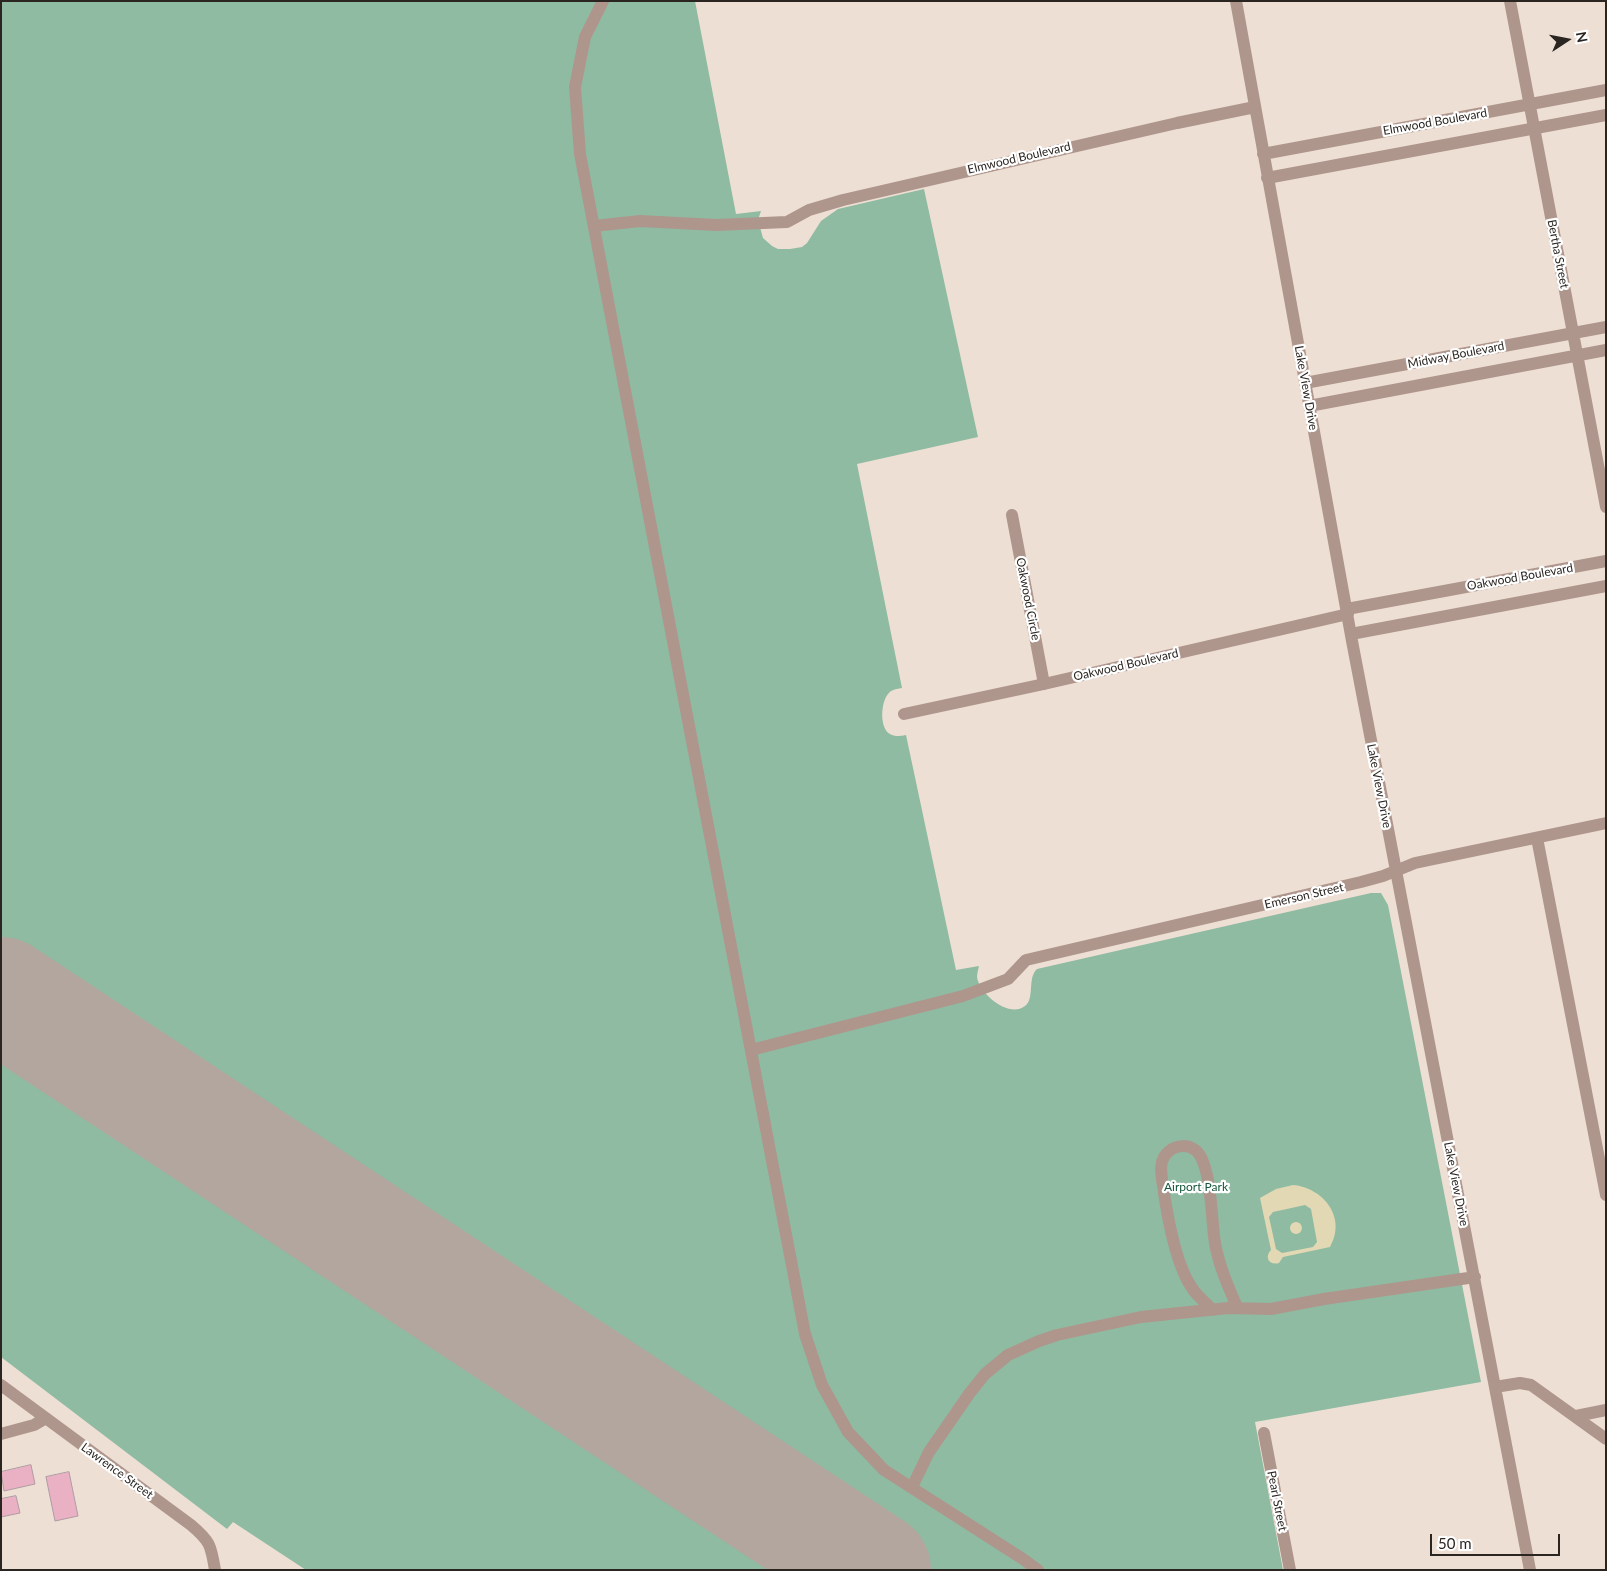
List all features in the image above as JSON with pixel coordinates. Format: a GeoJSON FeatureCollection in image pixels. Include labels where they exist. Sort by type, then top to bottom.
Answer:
{"type":"FeatureCollection","features":[{"type":"Feature","properties":{"kind":"street"},"geometry":{"type":"LineString","coordinates":[[603,1],[585,37],[575,87],[580,154],[805,1334],[822,1386],[848,1432],[884,1470],[1023,1558],[1038,1570]]}},
{"type":"Feature","properties":{"kind":"street","name":"Lake View Drive"},"geometry":{"type":"LineString","coordinates":[[1236,1],[1395,871],[1475,1277],[1530,1570]]}},
{"type":"Feature","properties":{"kind":"street","name":"Bertha Street"},"geometry":{"type":"LineString","coordinates":[[1510,1],[1606,507]]}},
{"type":"Feature","properties":{"kind":"street","name":"Elmwood Boulevard"},"geometry":{"type":"LineString","coordinates":[[1263,154],[1606,90]]}},
{"type":"Feature","properties":{"kind":"street","name":"Elmwood Boulevard"},"geometry":{"type":"LineString","coordinates":[[594,226],[640,222],[716,225],[787,222],[815,208],[843,200],[1177,123],[1255,107]]}},
{"type":"Feature","properties":{"kind":"street","name":"Elmwood Boulevard"},"geometry":{"type":"LineString","coordinates":[[1268,178],[1606,115]]}},
{"type":"Feature","properties":{"kind":"street","name":"Midway Boulevard"},"geometry":{"type":"LineString","coordinates":[[1305,383],[1606,328]]}},
{"type":"Feature","properties":{"kind":"street","name":"Midway Boulevard"},"geometry":{"type":"LineString","coordinates":[[1309,406],[1606,350]]}},
{"type":"Feature","properties":{"kind":"street","name":"Oakwood Circle"},"geometry":{"type":"LineString","coordinates":[[1012,515],[1044,684]]}},
{"type":"Feature","properties":{"kind":"street","name":"Oakwood Boulevard"},"geometry":{"type":"LineString","coordinates":[[904,714],[1044,684],[1347,611],[1606,561]]}},
{"type":"Feature","properties":{"kind":"street","name":"Oakwood Boulevard"},"geometry":{"type":"LineString","coordinates":[[1351,634],[1606,586]]}},
{"type":"Feature","properties":{"kind":"street","name":"Emerson Street"},"geometry":{"type":"LineString","coordinates":[[751,1050],[963,996],[1008,979],[1026,960],[1361,882],[1415,863],[1606,823]]}},
{"type":"Feature","properties":{"kind":"street"},"geometry":{"type":"LineString","coordinates":[[1537,838],[1606,1195]]}},
{"type":"Feature","properties":{"kind":"street"},"geometry":{"type":"LineString","coordinates":[[1213,1310],[1193,1290],[1185,1277],[1177,1254],[1163,1189],[1161,1171],[1164,1157],[1171,1149],[1181,1145],[1191,1147],[1197,1151],[1201,1158],[1206,1173],[1222,1274],[1237,1307]]}},
{"type":"Feature","properties":{"kind":"street"},"geometry":{"type":"LineString","coordinates":[[912,1487],[929,1452],[985,1374],[1008,1356],[1039,1341],[1142,1318],[1237,1307],[1263,1310],[1475,1277]]}},
{"type":"Feature","properties":{"kind":"street"},"geometry":{"type":"LineString","coordinates":[[1495,1387],[1520,1383],[1531,1385],[1606,1439]]}},
{"type":"Feature","properties":{"kind":"street","name":"Lawrence Street"},"geometry":{"type":"LineString","coordinates":[[1,1385],[191,1524],[203,1536],[211,1549],[215,1570]]}},
{"type":"Feature","properties":{"kind":"street"},"geometry":{"type":"LineString","coordinates":[[1576,1416],[1606,1410]]}},
{"type":"Feature","properties":{"kind":"street"},"geometry":{"type":"LineString","coordinates":[[1,1434],[34,1425],[46,1418]]}},
{"type":"Feature","properties":{"kind":"street","name":"Pearl Street"},"geometry":{"type":"LineString","coordinates":[[1264,1433],[1290,1570]]}},
{"type":"Feature","properties":{"kind":"green space","name":"Airport Park"},"geometry":{"type":"Polygon","coordinates":[[[1,1],[695,1],[736,214],[761,211],[758,220],[763,238],[772,246],[778,249],[802,247],[807,243],[821,221],[838,209],[924,189],[978,437],[857,464],[902,688],[891,691],[888,694],[884,703],[883,721],[886,731],[890,734],[896,736],[906,735],[956,970],[979,966],[977,979],[985,993],[997,1004],[1012,1009],[1019,1009],[1025,1006],[1030,999],[1032,978],[1037,969],[1371,893],[1381,893],[1388,905],[1481,1382],[1255,1422],[1283,1570],[930,1570],[1,953],[1,1]]]}},
{"type":"Feature","properties":{"kind":"green space"},"geometry":{"type":"Polygon","coordinates":[[[1,1046],[798,1570],[306,1570],[233,1522],[227,1529],[1,1357],[1,1046]]]}},
{"type":"Feature","properties":{"kind":"sand"},"geometry":{"type":"Polygon","coordinates":[[[1293,1185],[1304,1187],[1323,1198],[1330,1206],[1336,1226],[1335,1236],[1330,1247],[1283,1257],[1279,1263],[1275,1264],[1270,1262],[1268,1255],[1271,1250],[1260,1198],[1276,1189],[1293,1185]],[[1305,1205],[1273,1212],[1269,1217],[1276,1249],[1282,1253],[1313,1247],[1317,1242],[1311,1209],[1305,1205]]]}},
{"type":"Feature","properties":{"kind":"sand"},"geometry":{"type":"Polygon","coordinates":[[[1296,1222],[1302,1228],[1296,1234],[1290,1228],[1296,1222]]]}},
{"type":"Feature","properties":{"kind":"building"},"geometry":{"type":"Polygon","coordinates":[[[31,1465],[35,1484],[4,1491],[1,1472],[31,1465]]]}},
{"type":"Feature","properties":{"kind":"building"},"geometry":{"type":"Polygon","coordinates":[[[69,1472],[78,1516],[55,1521],[46,1477],[69,1472]]]}},
{"type":"Feature","properties":{"kind":"building"},"geometry":{"type":"Polygon","coordinates":[[[16,1496],[20,1513],[1,1517],[1,1499],[16,1496]]]}},
{"type":"Feature","properties":{"kind":"runway"},"geometry":{"type":"LineString","coordinates":[[1,995],[873,1570]]}}]}
